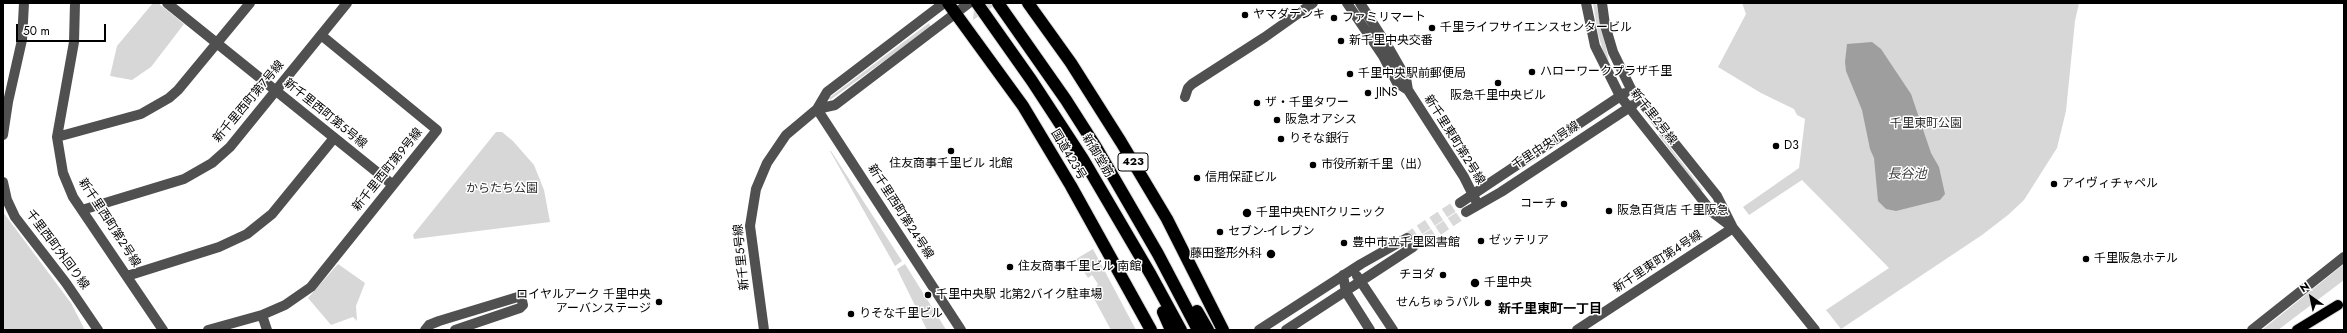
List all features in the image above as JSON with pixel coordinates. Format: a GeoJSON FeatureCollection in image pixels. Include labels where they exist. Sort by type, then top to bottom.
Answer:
{"type":"FeatureCollection","features":[{"type":"Feature","properties":{"kind":"highway","name":"国道423号"},"geometry":{"type":"LineString","coordinates":[[948,3],[1023,106],[1071,186],[1151,330]]}},
{"type":"Feature","properties":{"kind":"highway","name":"新御堂筋"},"geometry":{"type":"LineString","coordinates":[[976,3],[1028,75],[1083,159],[1152,275],[1181,330]]}},
{"type":"Feature","properties":{"kind":"highway","name":"新御堂筋"},"geometry":{"type":"LineString","coordinates":[[998,3],[1062,94],[1096,147],[1158,254],[1198,330]]}},
{"type":"Feature","properties":{"kind":"highway","name":"423"},"geometry":{"type":"LineString","coordinates":[[1028,3],[1071,63],[1122,142],[1167,219],[1223,330]]}},
{"type":"Feature","properties":{"kind":"highway"},"geometry":{"type":"LineString","coordinates":[[1136,250],[1171,330]]}},
{"type":"Feature","properties":{"kind":"highway"},"geometry":{"type":"LineString","coordinates":[[1158,254],[1208,330]]}},
{"type":"Feature","properties":{"kind":"main road"},"geometry":{"type":"LineString","coordinates":[[2297,330],[2341,302]]}},
{"type":"Feature","properties":{"kind":"main road"},"geometry":{"type":"LineString","coordinates":[[2308,330],[2341,302]]}},
{"type":"Feature","properties":{"kind":"street"},"geometry":{"type":"LineString","coordinates":[[3,135],[8,102],[22,40],[24,3]]}},
{"type":"Feature","properties":{"kind":"street","name":"新千里西町第2号線"},"geometry":{"type":"LineString","coordinates":[[75,3],[74,42],[57,137],[63,173],[82,210],[163,330]]}},
{"type":"Feature","properties":{"kind":"street","name":"新千里西町第5号線"},"geometry":{"type":"LineString","coordinates":[[167,3],[392,186]]}},
{"type":"Feature","properties":{"kind":"street"},"geometry":{"type":"LineString","coordinates":[[57,137],[141,114],[153,109],[178,90],[250,3]]}},
{"type":"Feature","properties":{"kind":"street","name":"新千里西町第7号線"},"geometry":{"type":"LineString","coordinates":[[82,210],[170,184],[202,169],[230,147],[347,3]]}},
{"type":"Feature","properties":{"kind":"street","name":"新千里5号線"},"geometry":{"type":"LineString","coordinates":[[764,330],[750,226],[756,189],[767,163],[777,146],[795,127],[817,109],[827,92],[944,3]]}},
{"type":"Feature","properties":{"kind":"street","name":"新千里5号線"},"geometry":{"type":"LineString","coordinates":[[817,109],[835,105],[969,3]]}},
{"type":"Feature","properties":{"kind":"street"},"geometry":{"type":"LineString","coordinates":[[1185,97],[1188,88],[1192,84],[1265,37],[1313,3]]}},
{"type":"Feature","properties":{"kind":"street","name":"新千里東町第2号線"},"geometry":{"type":"LineString","coordinates":[[1347,3],[1383,56],[1397,83],[1408,90]]}},
{"type":"Feature","properties":{"kind":"street","name":"新千里東町第2号線"},"geometry":{"type":"LineString","coordinates":[[1360,3],[1406,78],[1408,90],[1464,177],[1478,205]]}},
{"type":"Feature","properties":{"kind":"street","name":"新千里2号線"},"geometry":{"type":"LineString","coordinates":[[1586,3],[1595,46],[1620,96],[1712,212],[1733,228]]}},
{"type":"Feature","properties":{"kind":"street","name":"新千里2号線"},"geometry":{"type":"LineString","coordinates":[[1602,3],[1605,25],[1613,52],[1631,89],[1717,196],[1733,228],[1815,330]]}},
{"type":"Feature","properties":{"kind":"street","name":"新千里西町第9号線"},"geometry":{"type":"LineString","coordinates":[[262,315],[285,305],[311,287],[437,130],[321,35]]}},
{"type":"Feature","properties":{"kind":"street","name":"千里中央1号線"},"geometry":{"type":"LineString","coordinates":[[1460,203],[1631,89]]}},
{"type":"Feature","properties":{"kind":"street","name":"千里中央1号線"},"geometry":{"type":"LineString","coordinates":[[1466,212],[1640,101]]}},
{"type":"Feature","properties":{"kind":"street","name":"新千里西町第24号線"},"geometry":{"type":"LineString","coordinates":[[817,109],[961,330]]}},
{"type":"Feature","properties":{"kind":"street"},"geometry":{"type":"LineString","coordinates":[[127,276],[219,247],[247,234],[272,214],[334,138]]}},
{"type":"Feature","properties":{"kind":"street","name":"千里西町外回り線"},"geometry":{"type":"LineString","coordinates":[[3,182],[8,203],[18,220],[66,283],[98,330]]}},
{"type":"Feature","properties":{"kind":"street","name":"新千里東町第4号線"},"geometry":{"type":"LineString","coordinates":[[1577,330],[1733,228]]}},
{"type":"Feature","properties":{"kind":"street"},"geometry":{"type":"LineString","coordinates":[[1259,330],[1343,275],[1407,238]]}},
{"type":"Feature","properties":{"kind":"street"},"geometry":{"type":"LineString","coordinates":[[1286,330],[1413,247]]}},
{"type":"Feature","properties":{"kind":"street"},"geometry":{"type":"LineString","coordinates":[[2252,330],[2344,258]]}},
{"type":"Feature","properties":{"kind":"street"},"geometry":{"type":"LineString","coordinates":[[1353,269],[1393,330]]}},
{"type":"Feature","properties":{"kind":"street"},"geometry":{"type":"LineString","coordinates":[[1343,275],[1346,292],[1370,330]]}},
{"type":"Feature","properties":{"kind":"street"},"geometry":{"type":"LineString","coordinates":[[425,330],[429,325],[439,321],[521,296],[523,305],[520,308],[455,330]]}},
{"type":"Feature","properties":{"kind":"street"},"geometry":{"type":"LineString","coordinates":[[208,330],[262,315],[266,330]]}},
{"type":"Feature","properties":{"kind":"green space"},"geometry":{"type":"Polygon","coordinates":[[[153,3],[158,3],[184,24],[151,67],[132,80],[110,76],[117,46],[153,3]]]}},
{"type":"Feature","properties":{"kind":"green space"},"geometry":{"type":"Polygon","coordinates":[[[979,3],[998,3],[973,20],[974,9],[979,3]]]}},
{"type":"Feature","properties":{"kind":"green space"},"geometry":{"type":"Polygon","coordinates":[[[1593,3],[1596,3],[1609,61],[1605,57],[1598,34],[1593,3]]]}},
{"type":"Feature","properties":{"kind":"green space","name":"千里東町公園"},"geometry":{"type":"Polygon","coordinates":[[[1742,3],[2079,3],[2075,21],[2066,111],[2057,148],[2024,200],[2008,215],[1982,235],[1841,329],[1826,310],[1889,268],[1802,180],[1749,215],[1743,207],[1799,168],[1805,119],[1797,115],[1794,109],[1761,93],[1718,67],[1746,14],[1742,3]]]}},
{"type":"Feature","properties":{"kind":"green space"},"geometry":{"type":"Polygon","coordinates":[[[929,23],[931,27],[830,100],[829,98],[929,23]]]}},
{"type":"Feature","properties":{"kind":"green space","name":"からたち公園"},"geometry":{"type":"Polygon","coordinates":[[[496,132],[502,132],[513,141],[534,165],[544,190],[550,222],[414,239],[413,235],[496,132]]]}},
{"type":"Feature","properties":{"kind":"green space"},"geometry":{"type":"Polygon","coordinates":[[[1658,134],[1660,134],[1703,190],[1700,190],[1658,134]]]}},
{"type":"Feature","properties":{"kind":"green space"},"geometry":{"type":"Polygon","coordinates":[[[830,151],[902,261],[895,266],[830,151]]]}},
{"type":"Feature","properties":{"kind":"green space"},"geometry":{"type":"Polygon","coordinates":[[[3,212],[71,303],[85,330],[3,330],[3,212]]]}},
{"type":"Feature","properties":{"kind":"green space"},"geometry":{"type":"Polygon","coordinates":[[[1093,249],[1136,330],[1111,330],[1092,295],[1098,284],[1092,275],[1088,278],[1076,259],[1093,249]]]}},
{"type":"Feature","properties":{"kind":"green space"},"geometry":{"type":"Polygon","coordinates":[[[338,264],[365,283],[356,306],[357,321],[353,317],[331,325],[308,298],[338,264]]]}},
{"type":"Feature","properties":{"kind":"green space"},"geometry":{"type":"Polygon","coordinates":[[[905,264],[947,330],[927,330],[897,269],[905,264]]]}},
{"type":"Feature","properties":{"kind":"green space"},"geometry":{"type":"Polygon","coordinates":[[[2344,264],[2344,280],[2278,330],[2262,330],[2344,264]]]}},
{"type":"Feature","properties":{"kind":"water","name":"長谷池"},"geometry":{"type":"Polygon","coordinates":[[[1872,42],[1881,49],[1911,94],[1931,153],[1939,167],[1945,194],[1940,200],[1896,211],[1886,209],[1878,201],[1874,158],[1870,149],[1862,110],[1846,71],[1845,62],[1847,44],[1872,42]]]}},
{"type":"Feature","properties":{"kind":"tunnel"},"geometry":{"type":"LineString","coordinates":[[1407,238],[1460,203]]}},
{"type":"Feature","properties":{"kind":"tunnel"},"geometry":{"type":"LineString","coordinates":[[1413,247],[1466,212]]}},
{"type":"Feature","properties":{"kind":"place","name":"ヤマダデンキ"},"geometry":{"type":"Point","coordinates":[1245,15]}},
{"type":"Feature","properties":{"kind":"place","name":"ファミリマート"},"geometry":{"type":"Point","coordinates":[1334,18]}},
{"type":"Feature","properties":{"kind":"place","name":"千里ライフサイエンスセンタービル"},"geometry":{"type":"Point","coordinates":[1432,28]}},
{"type":"Feature","properties":{"kind":"place","name":"新千里中央交番"},"geometry":{"type":"Point","coordinates":[1341,41]}},
{"type":"Feature","properties":{"kind":"place","name":"ハローワークプラザ千里"},"geometry":{"type":"Point","coordinates":[1532,72]}},
{"type":"Feature","properties":{"kind":"place","name":"千里中央駅前郵便局"},"geometry":{"type":"Point","coordinates":[1350,74]}},
{"type":"Feature","properties":{"kind":"place","name":"阪急千里中央ビル"},"geometry":{"type":"Point","coordinates":[1498,83]}},
{"type":"Feature","properties":{"kind":"place","name":"JINS"},"geometry":{"type":"Point","coordinates":[1368,93]}},
{"type":"Feature","properties":{"kind":"place","name":"ザ・千里タワー"},"geometry":{"type":"Point","coordinates":[1257,103]}},
{"type":"Feature","properties":{"kind":"place","name":"阪急オアシス"},"geometry":{"type":"Point","coordinates":[1277,120]}},
{"type":"Feature","properties":{"kind":"place","name":"りそな銀行"},"geometry":{"type":"Point","coordinates":[1281,139]}},
{"type":"Feature","properties":{"kind":"place","name":"D3"},"geometry":{"type":"Point","coordinates":[1776,146]}},
{"type":"Feature","properties":{"kind":"place","name":"住友商事千里ビル 北館"},"geometry":{"type":"Point","coordinates":[951,151]}},
{"type":"Feature","properties":{"kind":"place","name":"市役所新千里（出）"},"geometry":{"type":"Point","coordinates":[1313,165]}},
{"type":"Feature","properties":{"kind":"place","name":"信用保証ビル"},"geometry":{"type":"Point","coordinates":[1197,178]}},
{"type":"Feature","properties":{"kind":"place","name":"アイヴィチャペル"},"geometry":{"type":"Point","coordinates":[2054,184]}},
{"type":"Feature","properties":{"kind":"place","name":"コーチ"},"geometry":{"type":"Point","coordinates":[1564,204]}},
{"type":"Feature","properties":{"kind":"place","name":"阪急百貨店 千里阪急"},"geometry":{"type":"Point","coordinates":[1609,211]}},
{"type":"Feature","properties":{"kind":"place","name":"千里中央ENTクリニック"},"geometry":{"type":"Point","coordinates":[1247,213]}},
{"type":"Feature","properties":{"kind":"place","name":"セブン-イレブン"},"geometry":{"type":"Point","coordinates":[1220,232]}},
{"type":"Feature","properties":{"kind":"place","name":"ゼッテリア"},"geometry":{"type":"Point","coordinates":[1481,241]}},
{"type":"Feature","properties":{"kind":"place","name":"豊中市立千里図書館"},"geometry":{"type":"Point","coordinates":[1344,243]}},
{"type":"Feature","properties":{"kind":"place","name":"藤田整形外科"},"geometry":{"type":"Point","coordinates":[1271,254]}},
{"type":"Feature","properties":{"kind":"place","name":"千里阪急ホテル"},"geometry":{"type":"Point","coordinates":[2086,259]}},
{"type":"Feature","properties":{"kind":"place","name":"住友商事千里ビル 南館"},"geometry":{"type":"Point","coordinates":[1010,267]}},
{"type":"Feature","properties":{"kind":"place","name":"チヨダ"},"geometry":{"type":"Point","coordinates":[1443,275]}},
{"type":"Feature","properties":{"kind":"place","name":"千里中央"},"geometry":{"type":"Point","coordinates":[1475,283]}},
{"type":"Feature","properties":{"kind":"place","name":"千里中央駅 北第2バイク駐車場"},"geometry":{"type":"Point","coordinates":[928,295]}},
{"type":"Feature","properties":{"kind":"place","name":"ロイヤルアーク 千里中央 アーバンステージ"},"geometry":{"type":"Point","coordinates":[659,302]}},
{"type":"Feature","properties":{"kind":"place","name":"せんちゅうパル"},"geometry":{"type":"Point","coordinates":[1488,303]}},
{"type":"Feature","properties":{"kind":"place","name":"りそな千里ビル"},"geometry":{"type":"Point","coordinates":[851,314]}},
{"type":"Feature","properties":{"kind":"district","name":"新千里東町一丁目"},"geometry":{"type":"Point","coordinates":[1550,310]}}]}
